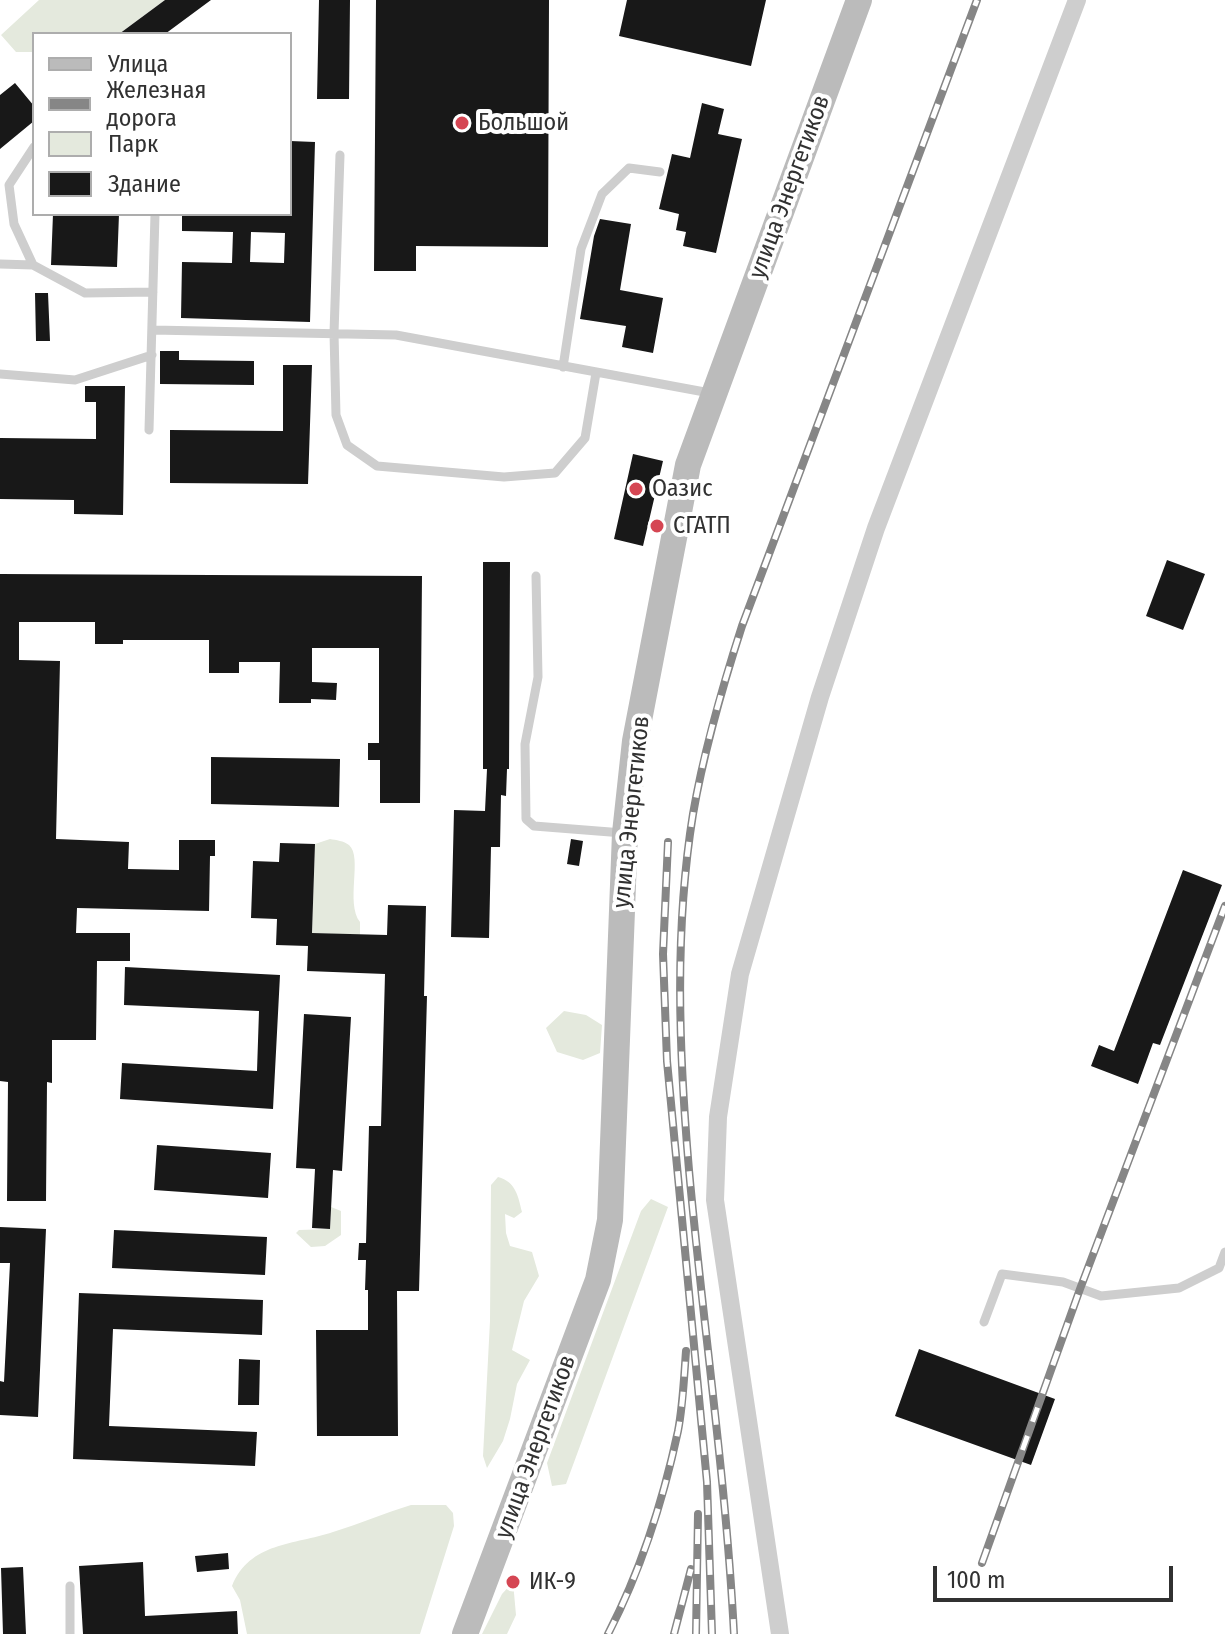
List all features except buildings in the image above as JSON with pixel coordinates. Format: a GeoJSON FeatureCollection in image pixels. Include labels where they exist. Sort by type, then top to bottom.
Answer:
{"type":"FeatureCollection","features":[{"type":"Feature","properties":{"kind":"street","name":"улица Энергетиков"},"geometry":{"type":"LineString","coordinates":[[465,1634],[598,1280],[610,1220],[625,833],[635,741],[688,465],[859,0]]}},
{"type":"Feature","properties":{"kind":"street"},"geometry":{"type":"LineString","coordinates":[[780,1634],[715,1200],[719,1106],[740,974],[820,697],[876,528],[1077,0]]}},
{"type":"Feature","properties":{"kind":"lane"},"geometry":{"type":"LineString","coordinates":[[32,150],[9,185],[14,224],[33,265]]}},
{"type":"Feature","properties":{"kind":"lane"},"geometry":{"type":"LineString","coordinates":[[340,155],[334,333],[336,415],[347,445],[377,466],[504,477],[555,473],[585,438],[596,373]]}},
{"type":"Feature","properties":{"kind":"lane"},"geometry":{"type":"LineString","coordinates":[[563,367],[581,249],[602,194],[629,168],[660,172]]}},
{"type":"Feature","properties":{"kind":"lane"},"geometry":{"type":"LineString","coordinates":[[149,430],[155,216]]}},
{"type":"Feature","properties":{"kind":"lane"},"geometry":{"type":"LineString","coordinates":[[0,264],[33,265],[85,293],[153,292]]}},
{"type":"Feature","properties":{"kind":"lane"},"geometry":{"type":"LineString","coordinates":[[153,330],[396,335],[714,394]]}},
{"type":"Feature","properties":{"kind":"lane"},"geometry":{"type":"LineString","coordinates":[[0,374],[75,380],[152,355]]}},
{"type":"Feature","properties":{"kind":"lane"},"geometry":{"type":"LineString","coordinates":[[536,576],[538,677],[525,744],[526,819],[534,826],[625,833]]}},
{"type":"Feature","properties":{"kind":"lane"},"geometry":{"type":"LineString","coordinates":[[984,1322],[1002,1274],[1063,1282],[1101,1296],[1179,1288],[1219,1268],[1225,1252]]}},
{"type":"Feature","properties":{"kind":"lane"},"geometry":{"type":"LineString","coordinates":[[70,1586],[70,1634]]}},
{"type":"Feature","properties":{"kind":"green space"},"geometry":{"type":"Polygon","coordinates":[[[39,0],[165,0],[122,32],[32,32],[32,52],[16,52],[1,35],[39,0]]]}},
{"type":"Feature","properties":{"kind":"green space"},"geometry":{"type":"Polygon","coordinates":[[[330,839],[349,845],[353,851],[354,904],[360,922],[360,935],[312,933],[315,844],[330,839]]]}},
{"type":"Feature","properties":{"kind":"green space"},"geometry":{"type":"Polygon","coordinates":[[[564,1011],[586,1015],[602,1025],[600,1053],[583,1060],[557,1052],[546,1028],[564,1011]]]}},
{"type":"Feature","properties":{"kind":"green space"},"geometry":{"type":"Polygon","coordinates":[[[498,1177],[512,1186],[522,1212],[514,1218],[505,1214],[510,1246],[532,1252],[539,1276],[524,1301],[512,1350],[530,1360],[517,1384],[503,1441],[487,1468],[483,1456],[490,1321],[491,1185],[498,1177]]]}},
{"type":"Feature","properties":{"kind":"green space"},"geometry":{"type":"Polygon","coordinates":[[[651,1199],[668,1207],[566,1484],[552,1486],[547,1463],[641,1211],[651,1199]]]}},
{"type":"Feature","properties":{"kind":"green space"},"geometry":{"type":"Polygon","coordinates":[[[331,1207],[341,1211],[341,1235],[325,1246],[311,1247],[296,1233],[299,1230],[330,1229],[331,1207]]]}},
{"type":"Feature","properties":{"kind":"green space"},"geometry":{"type":"Polygon","coordinates":[[[411,1505],[446,1505],[453,1513],[454,1526],[420,1634],[247,1634],[240,1600],[232,1586],[250,1561],[275,1547],[333,1532],[411,1505]]]}},
{"type":"Feature","properties":{"kind":"green space"},"geometry":{"type":"Polygon","coordinates":[[[513,1582],[516,1615],[507,1634],[482,1634],[502,1594],[513,1582]]]}},
{"type":"Feature","properties":{"kind":"railway"},"geometry":{"type":"LineString","coordinates":[[734,1634],[726,1518],[689,1170],[683,1081],[681,947],[693,814],[714,719],[742,626],[977,0]]}},
{"type":"Feature","properties":{"kind":"railway"},"geometry":{"type":"LineString","coordinates":[[668,842],[663,954],[667,1061],[707,1482],[712,1634]]}},
{"type":"Feature","properties":{"kind":"railway"},"geometry":{"type":"LineString","coordinates":[[982,1563],[1080,1289],[1225,906]]}},
{"type":"Feature","properties":{"kind":"railway"},"geometry":{"type":"LineString","coordinates":[[608,1634],[641,1560],[665,1483],[680,1421],[686,1351]]}},
{"type":"Feature","properties":{"kind":"railway"},"geometry":{"type":"LineString","coordinates":[[696,1634],[698,1514]]}},
{"type":"Feature","properties":{"kind":"railway"},"geometry":{"type":"LineString","coordinates":[[674,1634],[691,1569]]}},
{"type":"Feature","properties":{"kind":"place","name":"Большой"},"geometry":{"type":"Point","coordinates":[462,123]}},
{"type":"Feature","properties":{"kind":"place","name":"Оазис"},"geometry":{"type":"Point","coordinates":[636,489]}},
{"type":"Feature","properties":{"kind":"place","name":"СГАТП"},"geometry":{"type":"Point","coordinates":[657,526]}},
{"type":"Feature","properties":{"kind":"place","name":"ИК-9"},"geometry":{"type":"Point","coordinates":[513,1582]}}]}
